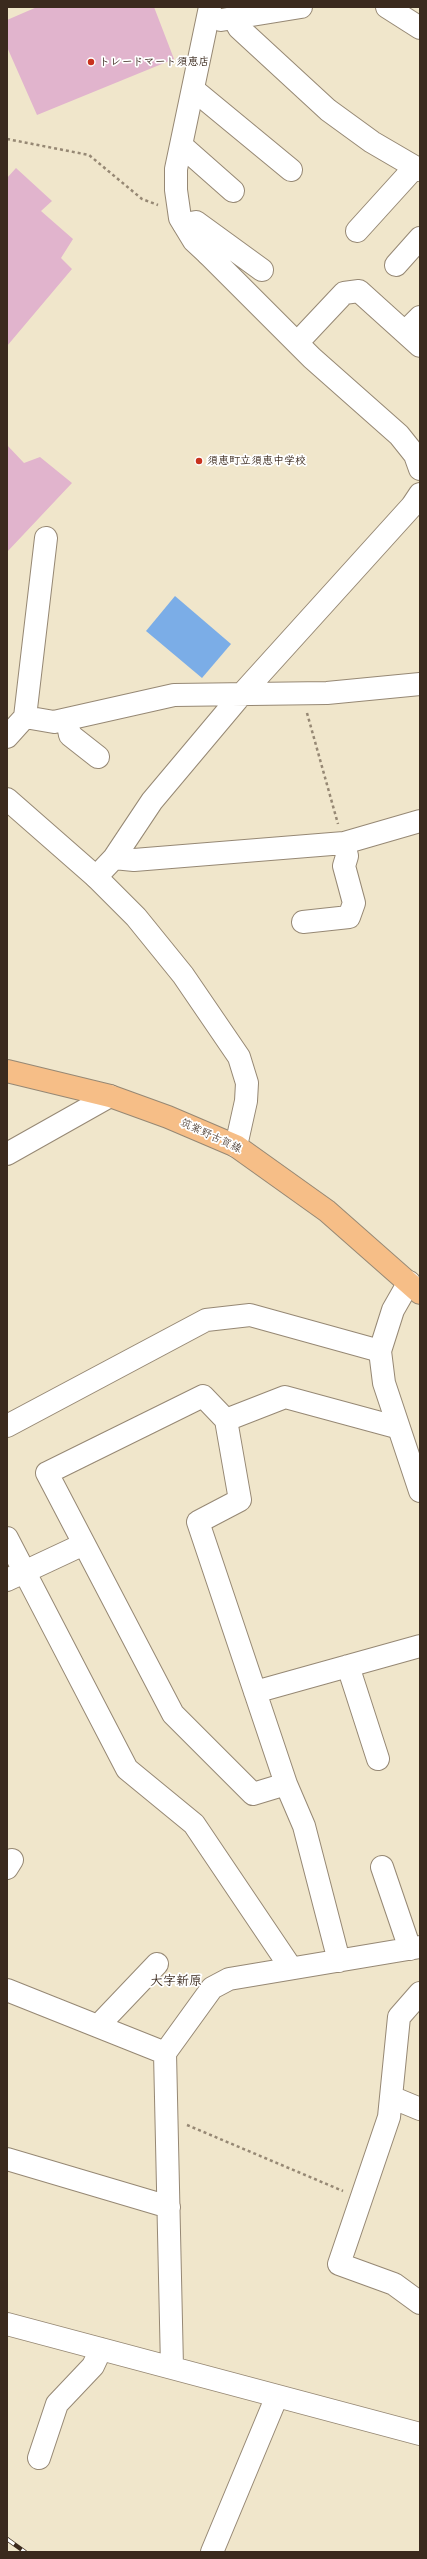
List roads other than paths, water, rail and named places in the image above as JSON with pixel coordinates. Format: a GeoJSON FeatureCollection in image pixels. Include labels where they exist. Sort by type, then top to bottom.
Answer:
{"type":"FeatureCollection","features":[{"type":"Feature","properties":{"kind":"main road","name":"筑紫野古賀線"},"geometry":{"type":"LineString","coordinates":[[7,1071],[110,1096],[168,1117],[236,1146],[327,1211],[415,1288]]}},
{"type":"Feature","properties":{"kind":"street"},"geometry":{"type":"LineString","coordinates":[[301,7],[234,19],[209,14],[176,169],[181,215],[194,241],[298,343],[399,436],[415,455],[420,469]]}},
{"type":"Feature","properties":{"kind":"street"},"geometry":{"type":"LineString","coordinates":[[387,7],[420,28]]}},
{"type":"Feature","properties":{"kind":"street"},"geometry":{"type":"LineString","coordinates":[[234,19],[239,28],[328,110],[372,142],[418,168],[357,231]]}},
{"type":"Feature","properties":{"kind":"street"},"geometry":{"type":"LineString","coordinates":[[194,90],[291,170]]}},
{"type":"Feature","properties":{"kind":"street"},"geometry":{"type":"LineString","coordinates":[[182,146],[233,191]]}},
{"type":"Feature","properties":{"kind":"street"},"geometry":{"type":"LineString","coordinates":[[181,215],[196,222],[262,270]]}},
{"type":"Feature","properties":{"kind":"street"},"geometry":{"type":"LineString","coordinates":[[396,265],[420,238]]}},
{"type":"Feature","properties":{"kind":"street"},"geometry":{"type":"LineString","coordinates":[[298,343],[344,293],[359,291],[412,339],[420,317]]}},
{"type":"Feature","properties":{"kind":"street"},"geometry":{"type":"LineString","coordinates":[[96,877],[114,858],[152,801],[241,695],[412,506],[420,494]]}},
{"type":"Feature","properties":{"kind":"street"},"geometry":{"type":"LineString","coordinates":[[7,737],[25,717],[46,538]]}},
{"type":"Feature","properties":{"kind":"street"},"geometry":{"type":"LineString","coordinates":[[25,717],[54,722],[174,695],[301,693],[420,684]]}},
{"type":"Feature","properties":{"kind":"street"},"geometry":{"type":"LineString","coordinates":[[67,720],[70,735],[98,756]]}},
{"type":"Feature","properties":{"kind":"street"},"geometry":{"type":"LineString","coordinates":[[7,799],[96,877],[136,916],[183,975],[239,1057],[246,1083],[246,1101],[236,1146]]}},
{"type":"Feature","properties":{"kind":"street"},"geometry":{"type":"LineString","coordinates":[[114,858],[134,860],[344,843],[420,821]]}},
{"type":"Feature","properties":{"kind":"street"},"geometry":{"type":"LineString","coordinates":[[303,922],[349,917],[354,903],[344,866],[346,856],[344,843]]}},
{"type":"Feature","properties":{"kind":"street"},"geometry":{"type":"LineString","coordinates":[[7,1154],[110,1096]]}},
{"type":"Feature","properties":{"kind":"street"},"geometry":{"type":"LineString","coordinates":[[415,1288],[393,1310],[380,1351],[384,1382],[420,1491]]}},
{"type":"Feature","properties":{"kind":"street"},"geometry":{"type":"LineString","coordinates":[[7,1426],[206,1320],[250,1315],[380,1351]]}},
{"type":"Feature","properties":{"kind":"street"},"geometry":{"type":"LineString","coordinates":[[286,1784],[253,1794],[173,1714],[47,1473],[203,1396],[226,1420],[240,1500],[198,1522],[286,1784],[304,1826],[339,1961]]}},
{"type":"Feature","properties":{"kind":"street"},"geometry":{"type":"LineString","coordinates":[[226,1420],[285,1397],[392,1426]]}},
{"type":"Feature","properties":{"kind":"street"},"geometry":{"type":"LineString","coordinates":[[7,1538],[16,1576],[127,1769],[194,1824],[291,1968]]}},
{"type":"Feature","properties":{"kind":"street"},"geometry":{"type":"LineString","coordinates":[[16,1576],[84,1544]]}},
{"type":"Feature","properties":{"kind":"street"},"geometry":{"type":"LineString","coordinates":[[255,1692],[420,1646]]}},
{"type":"Feature","properties":{"kind":"street"},"geometry":{"type":"LineString","coordinates":[[348,1666],[378,1759]]}},
{"type":"Feature","properties":{"kind":"street"},"geometry":{"type":"LineString","coordinates":[[172,2367],[165,2053],[212,1988],[229,1978],[415,1948],[382,1867]]}},
{"type":"Feature","properties":{"kind":"street"},"geometry":{"type":"LineString","coordinates":[[98,2026],[156,1964]]}},
{"type":"Feature","properties":{"kind":"street"},"geometry":{"type":"LineString","coordinates":[[7,1990],[165,2053]]}},
{"type":"Feature","properties":{"kind":"street"},"geometry":{"type":"LineString","coordinates":[[420,1993],[399,2017],[389,2117],[339,2264],[394,2284],[420,2303]]}},
{"type":"Feature","properties":{"kind":"street"},"geometry":{"type":"LineString","coordinates":[[391,2097],[420,2109]]}},
{"type":"Feature","properties":{"kind":"street"},"geometry":{"type":"LineString","coordinates":[[7,2159],[169,2207]]}},
{"type":"Feature","properties":{"kind":"street"},"geometry":{"type":"LineString","coordinates":[[7,2324],[420,2434]]}},
{"type":"Feature","properties":{"kind":"street"},"geometry":{"type":"LineString","coordinates":[[39,2458],[57,2404],[93,2366],[101,2349]]}},
{"type":"Feature","properties":{"kind":"street"},"geometry":{"type":"LineString","coordinates":[[212,2552],[277,2396]]}},
{"type":"Feature","properties":{"kind":"water"},"geometry":{"type":"Polygon","coordinates":[[[175,596],[231,644],[202,678],[146,631],[175,596]]]}},
{"type":"Feature","properties":{"kind":"railway"},"geometry":{"type":"LineString","coordinates":[[7,2539],[25,2552]]}},
{"type":"Feature","properties":{"kind":"place","name":"トレードマート須恵店"},"geometry":{"type":"Point","coordinates":[91,62]}},
{"type":"Feature","properties":{"kind":"place","name":"須恵町立須恵中学校"},"geometry":{"type":"Point","coordinates":[199,461]}},
{"type":"Feature","properties":{"kind":"district","name":"大字新原"},"geometry":{"type":"Point","coordinates":[176,1982]}}]}
